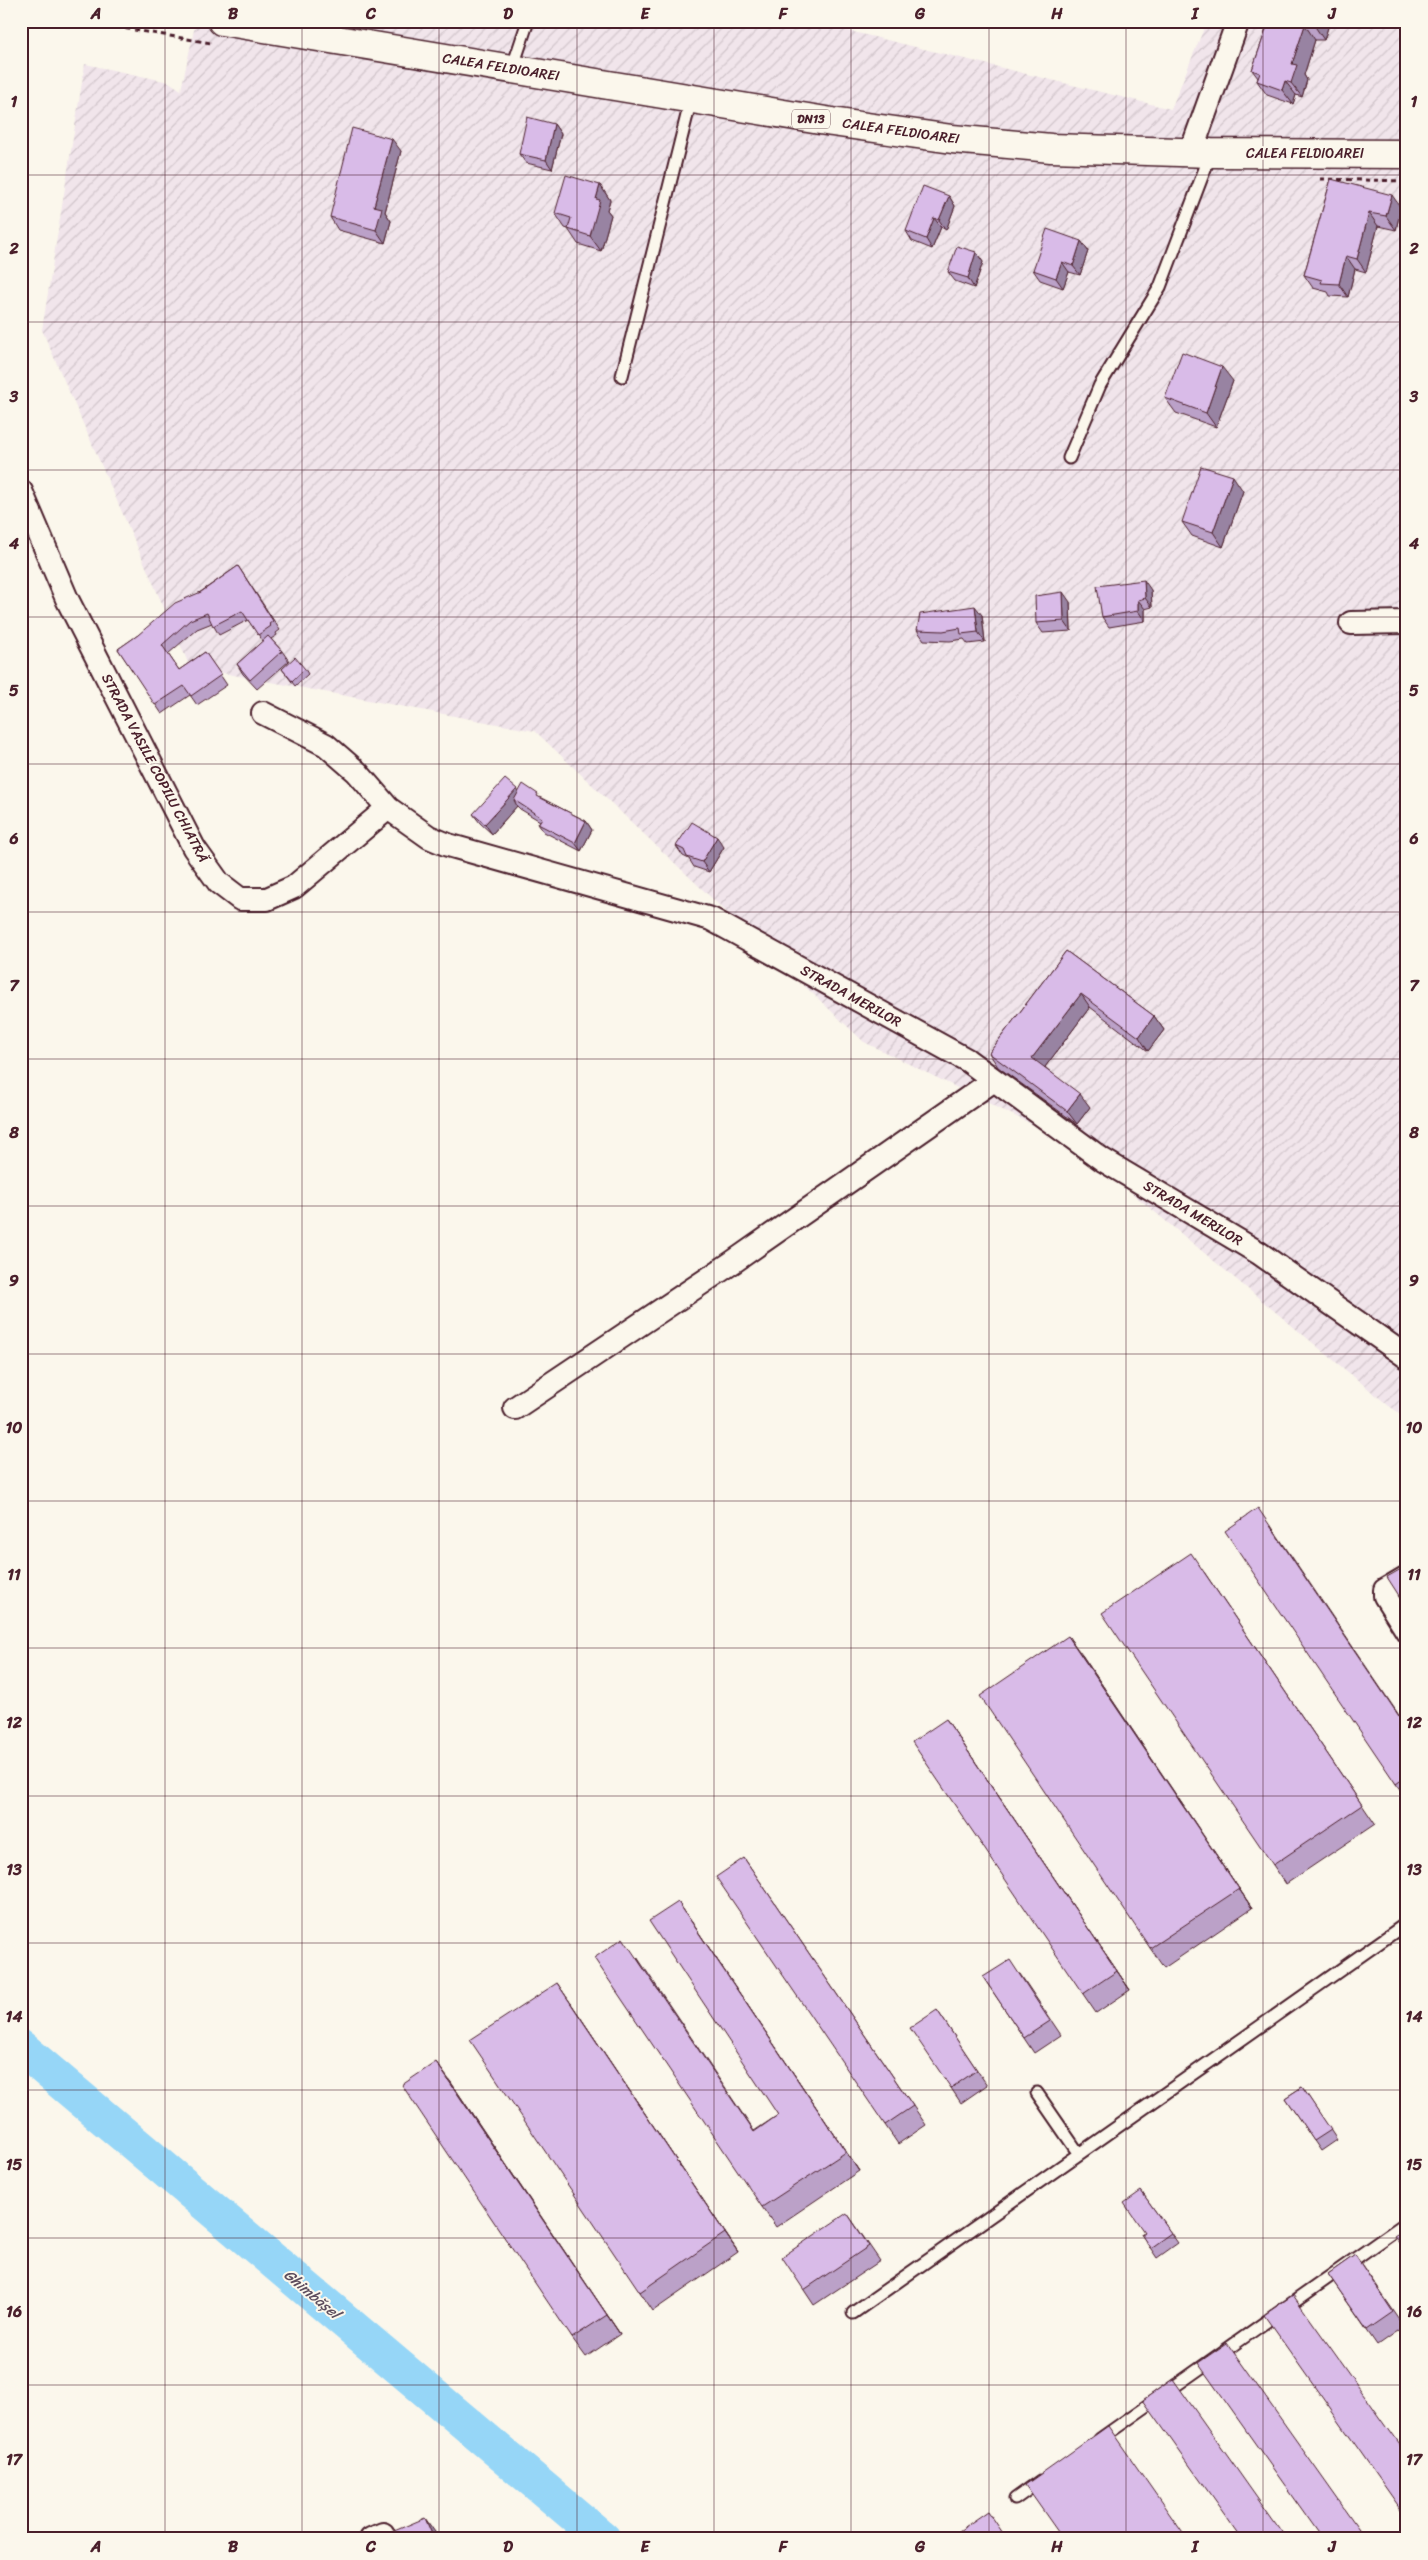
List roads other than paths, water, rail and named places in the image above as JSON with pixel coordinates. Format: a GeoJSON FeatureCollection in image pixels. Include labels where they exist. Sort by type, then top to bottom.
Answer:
{"type":"FeatureCollection","features":[{"type":"Feature","properties":{"kind":"highway","name":"CALEA FELDIOAREI"},"geometry":{"type":"LineString","coordinates":[[222,21],[691,99],[952,139],[1051,148],[1407,154]]}},
{"type":"Feature","properties":{"kind":"street"},"geometry":{"type":"LineString","coordinates":[[1201,152],[1238,21]]}},
{"type":"Feature","properties":{"kind":"street","name":"STRADA VASILE COPILU CHIATRĂ"},"geometry":{"type":"LineString","coordinates":[[21,491],[67,599],[194,848],[218,883],[240,899],[267,899],[294,887],[388,808]]}},
{"type":"Feature","properties":{"kind":"street"},"geometry":{"type":"LineString","coordinates":[[1351,623],[1407,622]]}},
{"type":"Feature","properties":{"kind":"street","name":"STRADA MERILOR"},"geometry":{"type":"LineString","coordinates":[[264,713],[326,745],[357,772],[388,808],[429,837],[448,845],[711,918],[967,1060],[1103,1160],[1259,1252],[1407,1357]]}},
{"type":"Feature","properties":{"kind":"street"},"geometry":{"type":"LineString","coordinates":[[515,1408],[733,1262],[994,1080]]}},
{"type":"Feature","properties":{"kind":"street"},"geometry":{"type":"LineString","coordinates":[[1407,1577],[1385,1590],[1385,1596],[1407,1631]]}},
{"type":"Feature","properties":{"kind":"lane"},"geometry":{"type":"LineString","coordinates":[[512,69],[528,21]]}},
{"type":"Feature","properties":{"kind":"lane"},"geometry":{"type":"LineString","coordinates":[[622,376],[691,99]]}},
{"type":"Feature","properties":{"kind":"lane"},"geometry":{"type":"LineString","coordinates":[[1069,458],[1100,385],[1160,287],[1201,152]]}},
{"type":"Feature","properties":{"kind":"lane"},"geometry":{"type":"LineString","coordinates":[[853,2313],[1407,1923]]}},
{"type":"Feature","properties":{"kind":"lane"},"geometry":{"type":"LineString","coordinates":[[1037,2093],[1079,2154]]}},
{"type":"Feature","properties":{"kind":"lane"},"geometry":{"type":"LineString","coordinates":[[1088,2447],[1407,2222]]}},
{"type":"Feature","properties":{"kind":"lane"},"geometry":{"type":"LineString","coordinates":[[1015,2499],[1048,2476]]}},
{"type":"Feature","properties":{"kind":"waterway","name":"Ghimbășel"},"geometry":{"type":"LineString","coordinates":[[21,2048],[603,2539]]}}]}
